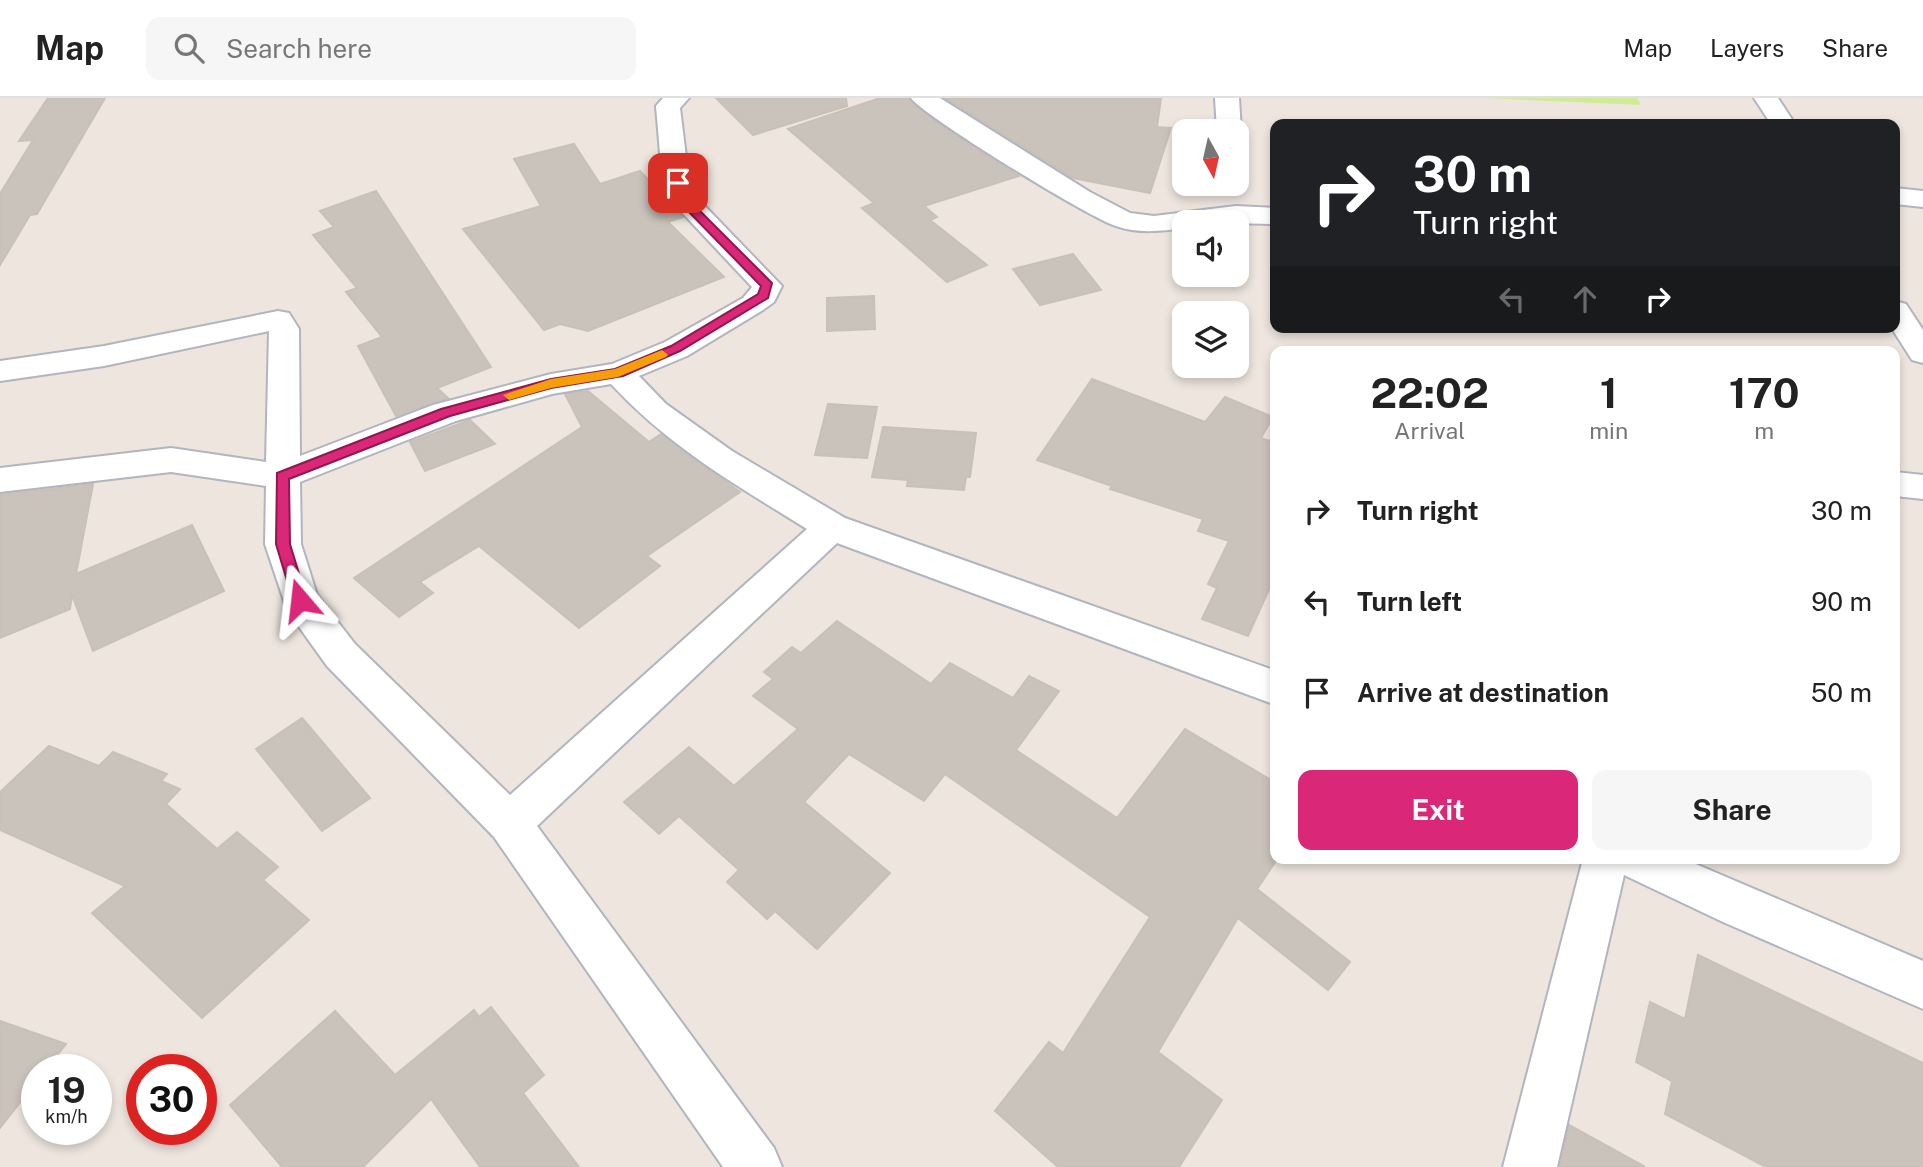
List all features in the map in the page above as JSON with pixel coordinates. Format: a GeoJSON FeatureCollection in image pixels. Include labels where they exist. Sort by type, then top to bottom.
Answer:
{"type":"FeatureCollection","features":[{"type":"Feature","properties":{"kind":"street"},"geometry":{"type":"LineString","coordinates":[[0,480],[171,460],[282,477],[445,413],[551,384],[618,373],[676,349],[753,304],[764,296],[768,286],[687,204],[678,183],[671,147],[668,106],[677,98]]}},
{"type":"Feature","properties":{"kind":"street"},"geometry":{"type":"LineString","coordinates":[[923,98],[1082,198],[1124,220],[1154,225],[1172,223]]}},
{"type":"Feature","properties":{"kind":"street"},"geometry":{"type":"LineString","coordinates":[[1227,98],[1228,119]]}},
{"type":"Feature","properties":{"kind":"street"},"geometry":{"type":"LineString","coordinates":[[1766,98],[1780,119]]}},
{"type":"Feature","properties":{"kind":"street"},"geometry":{"type":"LineString","coordinates":[[1900,197],[1923,200]]}},
{"type":"Feature","properties":{"kind":"street"},"geometry":{"type":"LineString","coordinates":[[1249,215],[1270,216]]}},
{"type":"Feature","properties":{"kind":"street"},"geometry":{"type":"LineString","coordinates":[[1900,318],[1923,353]]}},
{"type":"Feature","properties":{"kind":"street"},"geometry":{"type":"LineString","coordinates":[[0,372],[104,356],[278,320],[284,329],[283,544],[300,600],[341,655],[509,823],[754,1167]]}},
{"type":"Feature","properties":{"kind":"street"},"geometry":{"type":"LineString","coordinates":[[618,373],[655,412],[720,458],[832,527],[1270,686]]}},
{"type":"Feature","properties":{"kind":"street"},"geometry":{"type":"LineString","coordinates":[[1900,484],[1923,486]]}},
{"type":"Feature","properties":{"kind":"street"},"geometry":{"type":"LineString","coordinates":[[509,823],[832,527]]}},
{"type":"Feature","properties":{"kind":"street"},"geometry":{"type":"LineString","coordinates":[[1530,1167],[1604,864]]}},
{"type":"Feature","properties":{"kind":"street"},"geometry":{"type":"LineString","coordinates":[[1647,864],[1739,907],[1923,985]]}},
{"type":"Feature","properties":{"kind":"green space"},"geometry":{"type":"Polygon","coordinates":[[[1487,98],[1637,98],[1641,105],[1487,98]]]}},
{"type":"Feature","properties":{"kind":"building"},"geometry":{"type":"Polygon","coordinates":[[[48,98],[105,98],[37,214],[30,215],[0,265],[0,194],[33,140],[19,141],[48,98]]]}},
{"type":"Feature","properties":{"kind":"building"},"geometry":{"type":"Polygon","coordinates":[[[716,98],[846,98],[847,106],[753,135],[716,98]]]}},
{"type":"Feature","properties":{"kind":"building"},"geometry":{"type":"Polygon","coordinates":[[[880,98],[908,98],[943,126],[1019,176],[924,206],[937,217],[930,220],[987,265],[947,282],[862,208],[874,203],[788,129],[880,98]]]}},
{"type":"Feature","properties":{"kind":"building"},"geometry":{"type":"Polygon","coordinates":[[[945,98],[1161,98],[1157,127],[1171,128],[1150,193],[1073,178],[945,98]]]}},
{"type":"Feature","properties":{"kind":"building"},"geometry":{"type":"Polygon","coordinates":[[[574,144],[600,184],[640,171],[683,217],[668,222],[724,277],[588,331],[560,324],[544,330],[463,229],[541,206],[514,159],[574,144]]]}},
{"type":"Feature","properties":{"kind":"building"},"geometry":{"type":"Polygon","coordinates":[[[376,191],[491,367],[437,388],[448,398],[396,416],[358,346],[382,337],[346,292],[357,288],[313,235],[334,227],[320,211],[376,191]]]}},
{"type":"Feature","properties":{"kind":"building"},"geometry":{"type":"Polygon","coordinates":[[[1073,254],[1101,290],[1040,305],[1013,269],[1073,254]]]}},
{"type":"Feature","properties":{"kind":"building"},"geometry":{"type":"Polygon","coordinates":[[[874,296],[875,329],[827,331],[827,298],[874,296]]]}},
{"type":"Feature","properties":{"kind":"building"},"geometry":{"type":"Polygon","coordinates":[[[1092,379],[1205,422],[1225,397],[1270,416],[1270,422],[1261,438],[1270,441],[1270,587],[1248,636],[1202,619],[1217,588],[1208,584],[1229,541],[1198,531],[1203,519],[1110,489],[1112,486],[1037,460],[1092,379]]]}},
{"type":"Feature","properties":{"kind":"building"},"geometry":{"type":"Polygon","coordinates":[[[588,391],[649,442],[661,434],[740,492],[647,556],[660,566],[579,628],[479,546],[420,582],[433,593],[399,617],[354,578],[582,427],[565,394],[588,391]]]}},
{"type":"Feature","properties":{"kind":"building"},"geometry":{"type":"Polygon","coordinates":[[[828,404],[877,407],[867,458],[815,455],[828,404]]]}},
{"type":"Feature","properties":{"kind":"building"},"geometry":{"type":"Polygon","coordinates":[[[470,420],[495,444],[425,471],[410,442],[470,420]]]}},
{"type":"Feature","properties":{"kind":"building"},"geometry":{"type":"Polygon","coordinates":[[[883,427],[976,433],[970,477],[966,477],[964,490],[907,486],[908,480],[872,477],[883,427]]]}},
{"type":"Feature","properties":{"kind":"building"},"geometry":{"type":"Polygon","coordinates":[[[93,484],[76,574],[192,525],[224,591],[93,651],[72,595],[70,609],[0,638],[0,495],[93,484]]]}},
{"type":"Feature","properties":{"kind":"building"},"geometry":{"type":"Polygon","coordinates":[[[837,621],[931,684],[950,663],[1013,698],[1029,676],[1059,691],[1016,750],[1117,818],[1185,729],[1270,779],[1270,864],[1274,864],[1257,889],[1350,962],[1328,990],[1238,918],[1158,1052],[1222,1100],[1179,1167],[1058,1167],[995,1111],[1049,1042],[1063,1053],[1150,917],[945,774],[924,801],[849,754],[804,802],[890,873],[817,949],[775,911],[767,919],[727,882],[739,870],[679,816],[659,834],[624,802],[689,747],[734,786],[798,729],[753,696],[773,679],[764,672],[792,647],[801,653],[837,621]]]}},
{"type":"Feature","properties":{"kind":"building"},"geometry":{"type":"Polygon","coordinates":[[[302,718],[370,798],[322,831],[256,749],[302,718]]]}},
{"type":"Feature","properties":{"kind":"building"},"geometry":{"type":"Polygon","coordinates":[[[49,746],[99,766],[113,752],[167,774],[161,781],[180,789],[166,804],[217,849],[237,832],[278,867],[263,880],[309,920],[202,1018],[92,913],[125,886],[0,830],[0,792],[49,746]]]}},
{"type":"Feature","properties":{"kind":"building"},"geometry":{"type":"Polygon","coordinates":[[[1698,955],[1923,1063],[1923,1167],[1766,1167],[1665,1114],[1672,1081],[1636,1062],[1650,1002],[1685,1019],[1698,955]]]}},
{"type":"Feature","properties":{"kind":"building"},"geometry":{"type":"Polygon","coordinates":[[[491,1007],[544,1075],[523,1093],[579,1167],[480,1167],[431,1099],[363,1167],[282,1167],[230,1105],[335,1011],[395,1075],[474,1010],[479,1017],[491,1007]]]}},
{"type":"Feature","properties":{"kind":"building"},"geometry":{"type":"Polygon","coordinates":[[[0,1021],[66,1044],[58,1054],[21,1054],[21,1101],[0,1128],[0,1021]]]}},
{"type":"Feature","properties":{"kind":"building"},"geometry":{"type":"Polygon","coordinates":[[[1569,1125],[1645,1167],[1560,1167],[1569,1125]]]}},
{"type":"Feature","properties":{"kind":"slow traffic"},"geometry":{"type":"LineString","coordinates":[[509,395],[551,384],[618,373],[662,355]]}},
{"type":"Feature","properties":{"kind":"route"},"geometry":{"type":"LineString","coordinates":[[300,600],[283,544],[282,477],[320,459],[445,413],[551,384],[618,373],[676,349],[764,296],[768,286],[687,204],[678,183]]}}]}
